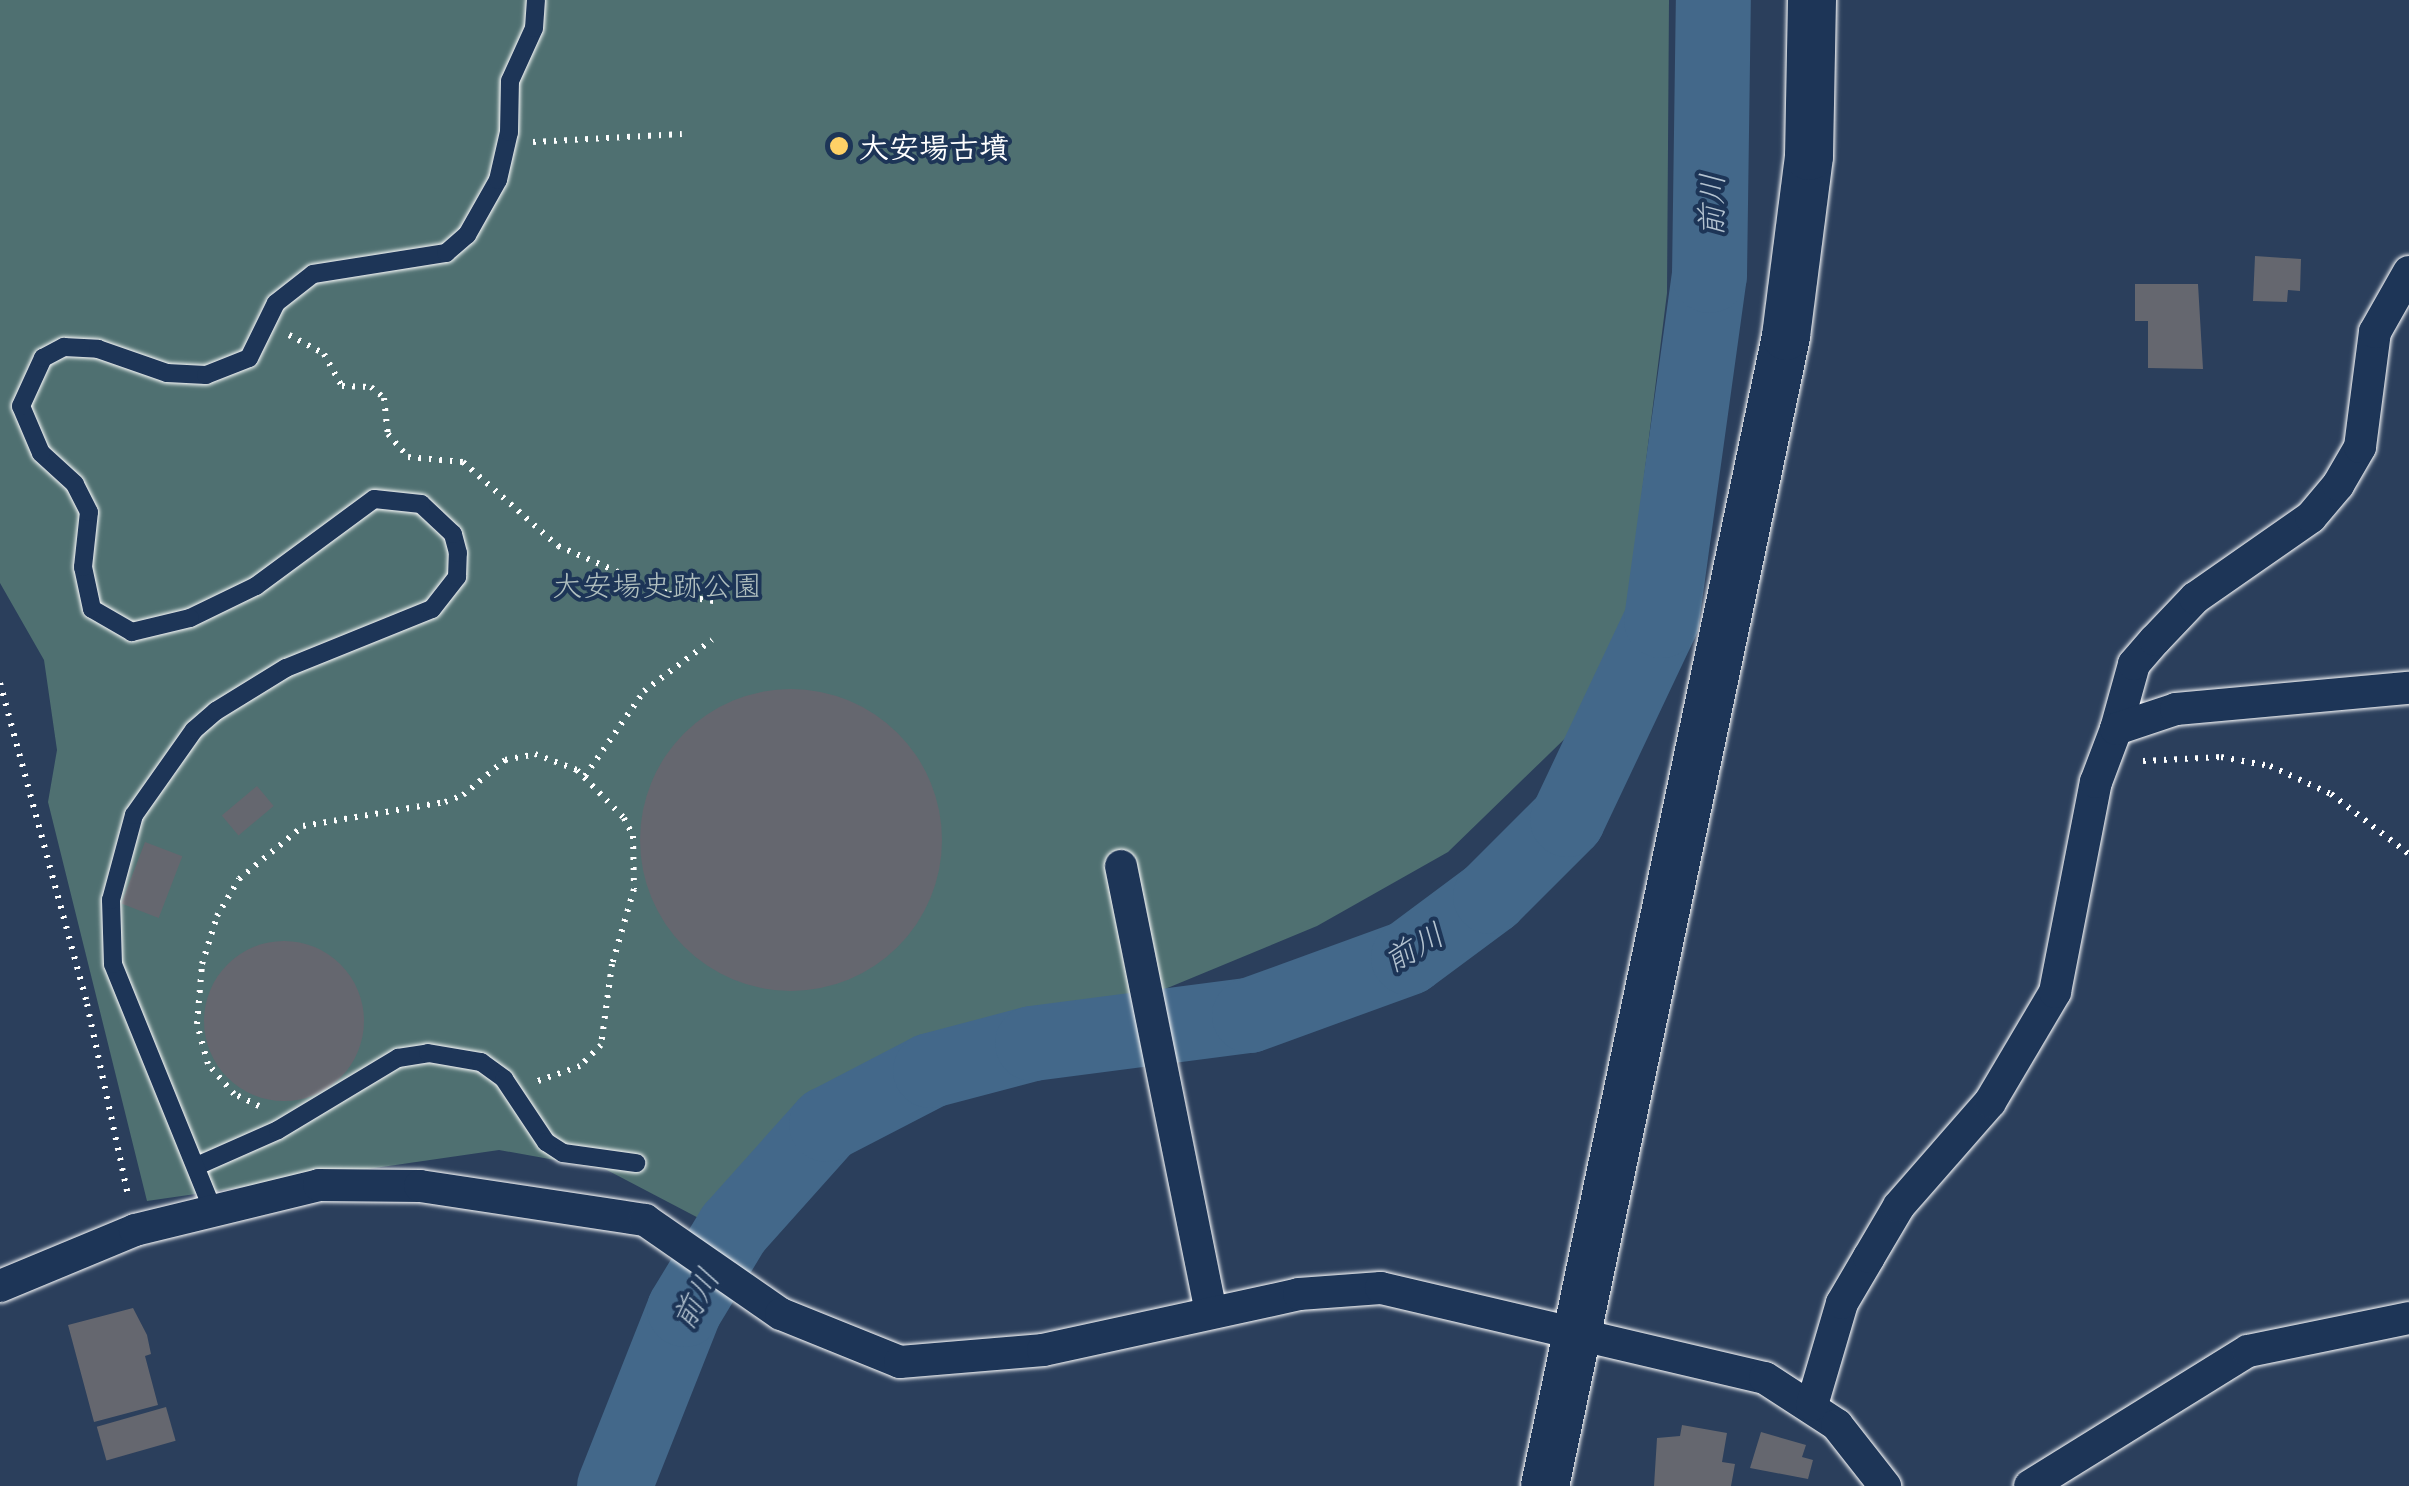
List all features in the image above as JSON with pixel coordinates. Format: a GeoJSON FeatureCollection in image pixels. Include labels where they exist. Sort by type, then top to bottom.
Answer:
{"type":"FeatureCollection","features":[{"type":"Feature","properties":{"kind":"street"},"geometry":{"type":"LineString","coordinates":[[1545,1486],[1786,336],[1809,156],[1812,0]]}},
{"type":"Feature","properties":{"kind":"street"},"geometry":{"type":"LineString","coordinates":[[1812,1405],[1842,1304],[1899,1206],[1990,1102],[2056,992],[2102,765],[2134,664],[2195,598],[2311,517],[2338,484],[2360,446],[2375,332],[2409,272]]}},
{"type":"Feature","properties":{"kind":"street"},"geometry":{"type":"LineString","coordinates":[[2116,729],[2176,710],[2409,688]]}},
{"type":"Feature","properties":{"kind":"street"},"geometry":{"type":"LineString","coordinates":[[1121,866],[1211,1312]]}},
{"type":"Feature","properties":{"kind":"street"},"geometry":{"type":"LineString","coordinates":[[0,1286],[135,1230],[212,1208],[319,1184],[420,1186],[645,1220],[718,1274],[782,1314],[900,1362],[1043,1350],[1324,1290],[1380,1288],[1578,1337],[1706,1360],[1764,1378],[1812,1405],[1876,1480]]}},
{"type":"Feature","properties":{"kind":"street"},"geometry":{"type":"LineString","coordinates":[[2030,1486],[2248,1351],[2409,1318]]}},
{"type":"Feature","properties":{"kind":"lane"},"geometry":{"type":"LineString","coordinates":[[212,1208],[199,1165],[144,1049],[114,964],[111,900],[134,815],[194,730],[216,711],[286,668],[432,609],[457,578],[458,553],[453,534],[421,504],[374,500],[256,586],[190,618],[132,632],[92,609],[83,566],[88,512],[75,484],[41,453],[21,406],[42,358],[64,347],[98,349],[191,376],[249,358],[276,302],[313,274],[446,253],[483,209],[507,144],[510,81],[534,28],[536,0]]}},
{"type":"Feature","properties":{"kind":"lane"},"geometry":{"type":"LineString","coordinates":[[199,1165],[293,1120],[398,1058],[428,1053],[480,1062],[511,1088],[546,1142],[563,1153],[636,1163]]}},
{"type":"Feature","properties":{"kind":"path"},"geometry":{"type":"LineString","coordinates":[[507,144],[682,134]]}},
{"type":"Feature","properties":{"kind":"path"},"geometry":{"type":"LineString","coordinates":[[263,332],[305,340],[324,354],[342,386],[371,387],[384,398],[388,434],[408,456],[463,462],[558,546],[669,594],[713,601]]}},
{"type":"Feature","properties":{"kind":"path"},"geometry":{"type":"LineString","coordinates":[[586,776],[644,691],[712,640]]}},
{"type":"Feature","properties":{"kind":"path"},"geometry":{"type":"LineString","coordinates":[[0,683],[87,1004],[135,1230]]}},
{"type":"Feature","properties":{"kind":"path"},"geometry":{"type":"LineString","coordinates":[[293,1120],[234,1094],[208,1064],[201,1046],[202,964],[218,916],[239,879],[304,826],[444,802],[463,795],[505,760],[534,754],[586,776],[611,799],[633,836],[634,889],[612,964],[601,1045],[580,1066],[511,1088]]}},
{"type":"Feature","properties":{"kind":"path"},"geometry":{"type":"LineString","coordinates":[[2102,765],[2245,758],[2331,794],[2409,854]]}},
{"type":"Feature","properties":{"kind":"green space","name":"大安場史跡公園"},"geometry":{"type":"Polygon","coordinates":[[[0,0],[1669,0],[1667,293],[1627,613],[1581,723],[1448,852],[1317,926],[1066,1030],[710,1224],[605,1169],[499,1150],[147,1201],[48,802],[57,750],[44,660],[0,583],[0,0]]]}},
{"type":"Feature","properties":{"kind":"building"},"geometry":{"type":"Polygon","coordinates":[[[2255,256],[2301,259],[2300,291],[2288,290],[2287,302],[2253,301],[2255,256]]]}},
{"type":"Feature","properties":{"kind":"building"},"geometry":{"type":"Polygon","coordinates":[[[2135,284],[2198,284],[2203,369],[2148,368],[2148,321],[2135,321],[2135,284]]]}},
{"type":"Feature","properties":{"kind":"building"},"geometry":{"type":"Polygon","coordinates":[[[791,689],[849,700],[898,733],[931,782],[942,840],[931,898],[898,947],[849,980],[791,991],[733,980],[684,947],[651,898],[640,840],[651,782],[684,733],[733,700],[791,689]]]}},
{"type":"Feature","properties":{"kind":"building"},"geometry":{"type":"Polygon","coordinates":[[[257,786],[274,806],[238,835],[222,816],[257,786]]]}},
{"type":"Feature","properties":{"kind":"building"},"geometry":{"type":"Polygon","coordinates":[[[145,842],[182,856],[159,918],[121,904],[145,842]]]}},
{"type":"Feature","properties":{"kind":"building"},"geometry":{"type":"Polygon","coordinates":[[[284,941],[314,948],[340,965],[357,991],[364,1021],[357,1051],[340,1077],[314,1094],[284,1101],[254,1094],[228,1077],[211,1051],[204,1021],[211,991],[228,965],[254,948],[284,941]]]}},
{"type":"Feature","properties":{"kind":"building"},"geometry":{"type":"Polygon","coordinates":[[[133,1308],[147,1335],[151,1354],[145,1356],[158,1405],[94,1422],[68,1325],[133,1308]]]}},
{"type":"Feature","properties":{"kind":"building"},"geometry":{"type":"Polygon","coordinates":[[[166,1407],[176,1441],[106,1460],[97,1427],[166,1407]]]}},
{"type":"Feature","properties":{"kind":"building"},"geometry":{"type":"Polygon","coordinates":[[[1682,1425],[1727,1433],[1722,1462],[1735,1464],[1731,1486],[1654,1486],[1657,1438],[1680,1436],[1682,1425]]]}},
{"type":"Feature","properties":{"kind":"building"},"geometry":{"type":"Polygon","coordinates":[[[1761,1432],[1806,1445],[1802,1457],[1813,1460],[1808,1479],[1750,1468],[1761,1432]]]}},
{"type":"Feature","properties":{"kind":"waterway","name":"前川"},"geometry":{"type":"LineString","coordinates":[[614,1486],[684,1309],[733,1228],[826,1124],[930,1070],[1032,1043],[1249,1015],[1408,957],[1490,896],[1567,819],[1661,620],[1709,275],[1713,0]]}},
{"type":"Feature","properties":{"kind":"place","name":"大安場古墳"},"geometry":{"type":"Point","coordinates":[839,146]}}]}
